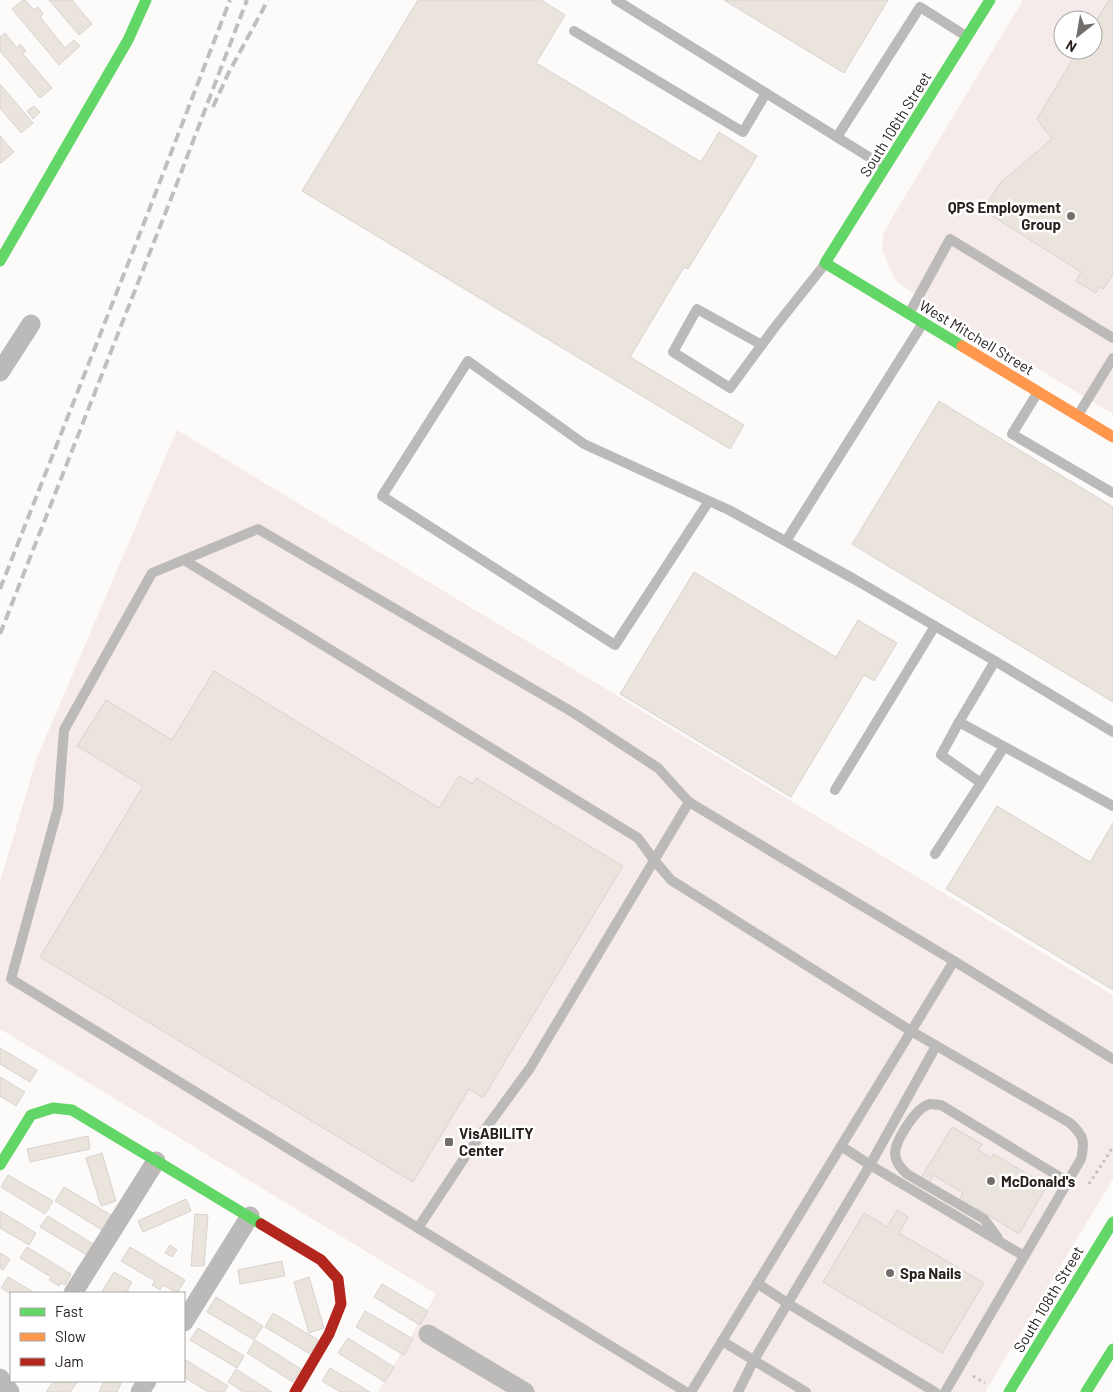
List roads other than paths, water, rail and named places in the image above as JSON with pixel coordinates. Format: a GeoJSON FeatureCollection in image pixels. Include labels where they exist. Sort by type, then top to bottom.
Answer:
{"type":"FeatureCollection","features":[{"type":"Feature","properties":{"kind":"street"},"geometry":{"type":"LineString","coordinates":[[0,259],[128,40],[146,0]]}},
{"type":"Feature","properties":{"kind":"street","name":"South 106th Street"},"geometry":{"type":"LineString","coordinates":[[825,263],[990,0]]}},
{"type":"Feature","properties":{"kind":"street","name":"West Mitchell Street"},"geometry":{"type":"LineString","coordinates":[[825,263],[1113,437]]}},
{"type":"Feature","properties":{"kind":"street"},"geometry":{"type":"LineString","coordinates":[[0,372],[31,324]]}},
{"type":"Feature","properties":{"kind":"street"},"geometry":{"type":"LineString","coordinates":[[0,1165],[31,1115],[54,1108],[72,1110],[320,1260],[338,1279],[341,1304],[329,1334],[295,1392]]}},
{"type":"Feature","properties":{"kind":"street"},"geometry":{"type":"LineString","coordinates":[[74,1292],[156,1161]]}},
{"type":"Feature","properties":{"kind":"street"},"geometry":{"type":"LineString","coordinates":[[185,1320],[250,1216]]}},
{"type":"Feature","properties":{"kind":"street","name":"South 108th Street"},"geometry":{"type":"LineString","coordinates":[[1009,1392],[1113,1222]]}},
{"type":"Feature","properties":{"kind":"street"},"geometry":{"type":"LineString","coordinates":[[428,1334],[524,1392]]}},
{"type":"Feature","properties":{"kind":"street"},"geometry":{"type":"LineString","coordinates":[[1086,1392],[1113,1349]]}},
{"type":"Feature","properties":{"kind":"street"},"geometry":{"type":"LineString","coordinates":[[0,1378],[10,1392]]}},
{"type":"Feature","properties":{"kind":"lane"},"geometry":{"type":"LineString","coordinates":[[616,0],[886,167]]}},
{"type":"Feature","properties":{"kind":"lane"},"geometry":{"type":"LineString","coordinates":[[837,138],[920,7],[967,37]]}},
{"type":"Feature","properties":{"kind":"lane"},"geometry":{"type":"LineString","coordinates":[[574,31],[742,132],[766,93]]}},
{"type":"Feature","properties":{"kind":"lane"},"geometry":{"type":"LineString","coordinates":[[909,314],[950,239],[1113,338]]}},
{"type":"Feature","properties":{"kind":"lane"},"geometry":{"type":"LineString","coordinates":[[762,345],[697,309],[673,352],[730,388],[825,263]]}},
{"type":"Feature","properties":{"kind":"lane"},"geometry":{"type":"LineString","coordinates":[[786,541],[924,322]]}},
{"type":"Feature","properties":{"kind":"lane"},"geometry":{"type":"LineString","coordinates":[[1078,415],[1113,358]]}},
{"type":"Feature","properties":{"kind":"lane"},"geometry":{"type":"LineString","coordinates":[[709,501],[615,644],[382,496],[468,361],[584,444],[729,510],[854,578],[1113,732]]}},
{"type":"Feature","properties":{"kind":"lane"},"geometry":{"type":"LineString","coordinates":[[1038,391],[1012,434],[1113,493]]}},
{"type":"Feature","properties":{"kind":"lane"},"geometry":{"type":"LineString","coordinates":[[686,1392],[11,978],[58,808],[64,730],[152,573],[258,529],[574,713],[658,768],[689,802],[1113,1059]]}},
{"type":"Feature","properties":{"kind":"lane"},"geometry":{"type":"LineString","coordinates":[[184,560],[638,838],[671,880],[911,1031],[1070,1123],[1080,1134],[1084,1145],[1081,1159],[945,1392]]}},
{"type":"Feature","properties":{"kind":"lane"},"geometry":{"type":"LineString","coordinates":[[835,790],[934,626]]}},
{"type":"Feature","properties":{"kind":"lane"},"geometry":{"type":"LineString","coordinates":[[981,783],[941,755],[995,661]]}},
{"type":"Feature","properties":{"kind":"lane"},"geometry":{"type":"LineString","coordinates":[[959,722],[1113,806]]}},
{"type":"Feature","properties":{"kind":"lane"},"geometry":{"type":"LineString","coordinates":[[935,854],[1004,747]]}},
{"type":"Feature","properties":{"kind":"lane"},"geometry":{"type":"LineString","coordinates":[[418,1228],[467,1154],[530,1068],[689,802]]}},
{"type":"Feature","properties":{"kind":"lane"},"geometry":{"type":"LineString","coordinates":[[691,1392],[954,961]]}},
{"type":"Feature","properties":{"kind":"lane"},"geometry":{"type":"LineString","coordinates":[[738,1392],[754,1360],[870,1165],[936,1046]]}},
{"type":"Feature","properties":{"kind":"lane"},"geometry":{"type":"LineString","coordinates":[[1000,1242],[984,1219],[907,1174],[899,1165],[895,1153],[900,1139],[920,1109],[930,1104],[941,1106],[1068,1182]]}},
{"type":"Feature","properties":{"kind":"lane"},"geometry":{"type":"LineString","coordinates":[[841,1146],[1024,1256]]}},
{"type":"Feature","properties":{"kind":"lane"},"geometry":{"type":"LineString","coordinates":[[757,1283],[935,1392]]}},
{"type":"Feature","properties":{"kind":"lane"},"geometry":{"type":"LineString","coordinates":[[722,1341],[806,1392]]}},
{"type":"Feature","properties":{"kind":"railway"},"geometry":{"type":"LineString","coordinates":[[0,589],[230,0]]}},
{"type":"Feature","properties":{"kind":"railway"},"geometry":{"type":"LineString","coordinates":[[0,634],[247,0]]}},
{"type":"Feature","properties":{"kind":"railway"},"geometry":{"type":"LineString","coordinates":[[213,107],[228,74],[268,0]]}},
{"type":"Feature","properties":{"kind":"place","name":"QPS Employment Group"},"geometry":{"type":"Point","coordinates":[1071,216]}},
{"type":"Feature","properties":{"kind":"place","name":"VisABILITY Center"},"geometry":{"type":"Point","coordinates":[449,1142]}},
{"type":"Feature","properties":{"kind":"place","name":"McDonald's"},"geometry":{"type":"Point","coordinates":[991,1181]}},
{"type":"Feature","properties":{"kind":"place","name":"Spa Nails"},"geometry":{"type":"Point","coordinates":[890,1273]}}]}
